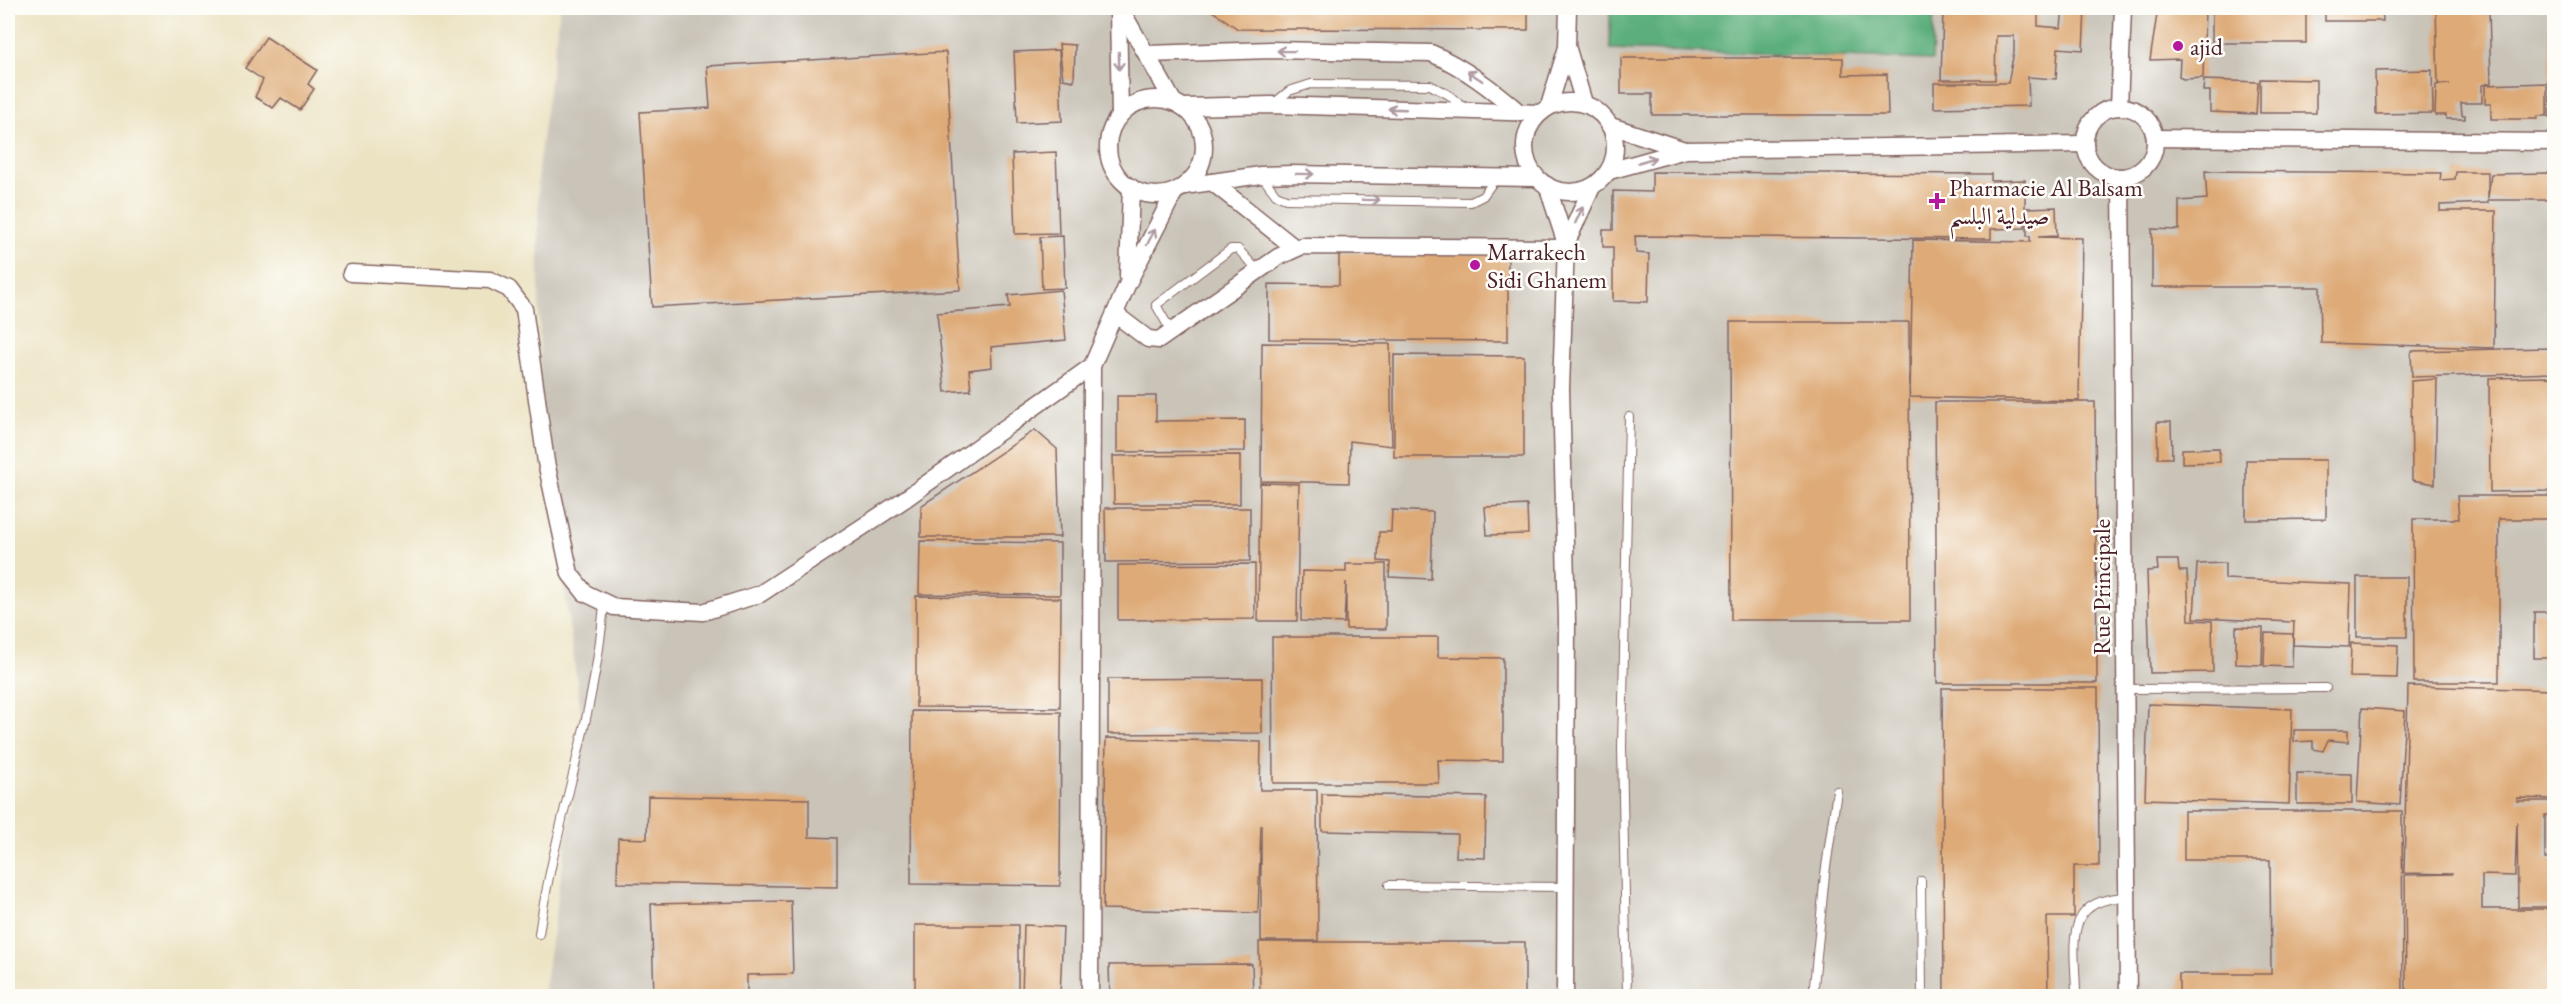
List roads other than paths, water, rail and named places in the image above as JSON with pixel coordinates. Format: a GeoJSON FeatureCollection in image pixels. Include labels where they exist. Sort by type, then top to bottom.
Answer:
{"type":"FeatureCollection","features":[{"type":"Feature","properties":{"kind":"street"},"geometry":{"type":"LineString","coordinates":[[1090,996],[1092,366],[1128,283],[1179,188],[1199,169],[1204,146],[1199,124],[1178,104],[1119,8]]}},
{"type":"Feature","properties":{"kind":"street"},"geometry":{"type":"LineString","coordinates":[[1119,8],[1120,115]]}},
{"type":"Feature","properties":{"kind":"street"},"geometry":{"type":"LineString","coordinates":[[1568,8],[1568,46],[1584,104]]}},
{"type":"Feature","properties":{"kind":"street"},"geometry":{"type":"LineString","coordinates":[[2120,107],[2123,8]]}},
{"type":"Feature","properties":{"kind":"street"},"geometry":{"type":"LineString","coordinates":[[1566,246],[1542,182],[1530,168],[1525,145],[1527,133],[1544,110],[1568,46]]}},
{"type":"Feature","properties":{"kind":"street"},"geometry":{"type":"LineString","coordinates":[[1147,54],[1271,50],[1431,53],[1453,62],[1482,81],[1520,113]]}},
{"type":"Feature","properties":{"kind":"street"},"geometry":{"type":"LineString","coordinates":[[1592,187],[1569,192],[1542,182],[1497,177],[1261,175],[1151,194],[1131,187],[1120,179],[1109,158],[1109,135],[1120,115],[1128,107],[1150,99],[1178,104],[1520,113],[1544,110],[1560,102],[1584,104],[1604,116],[1611,126],[1616,149],[1609,171]]}},
{"type":"Feature","properties":{"kind":"street"},"geometry":{"type":"LineString","coordinates":[[2120,107],[2143,116],[2152,129],[2154,138],[2150,160],[2143,169],[2121,177],[2099,171],[2089,159],[2085,144],[2089,126],[2094,118],[2102,112],[2120,107]]}},
{"type":"Feature","properties":{"kind":"street"},"geometry":{"type":"LineString","coordinates":[[1611,126],[1684,150]]}},
{"type":"Feature","properties":{"kind":"street"},"geometry":{"type":"LineString","coordinates":[[2154,138],[2554,142]]}},
{"type":"Feature","properties":{"kind":"street"},"geometry":{"type":"LineString","coordinates":[[1565,996],[1563,887],[1567,621],[1562,504],[1561,388],[1566,246],[1592,187],[1609,171],[1684,150],[2085,144]]}},
{"type":"Feature","properties":{"kind":"street","name":"Rue Principale"},"geometry":{"type":"LineString","coordinates":[[2121,177],[2128,996]]}},
{"type":"Feature","properties":{"kind":"street"},"geometry":{"type":"LineString","coordinates":[[1212,182],[1295,248]]}},
{"type":"Feature","properties":{"kind":"street"},"geometry":{"type":"LineString","coordinates":[[1128,283],[1131,187]]}},
{"type":"Feature","properties":{"kind":"street"},"geometry":{"type":"LineString","coordinates":[[1114,314],[1148,339],[1159,340],[1295,248],[1566,246]]}},
{"type":"Feature","properties":{"kind":"street"},"geometry":{"type":"LineString","coordinates":[[351,273],[490,280],[509,289],[520,301],[531,345],[546,462],[570,574],[585,593],[604,604],[647,610],[703,612],[760,594],[905,499],[1092,366]]}},
{"type":"Feature","properties":{"kind":"lane"},"geometry":{"type":"LineString","coordinates":[[1271,105],[1289,91],[1311,84],[1430,85],[1449,95],[1468,112]]}},
{"type":"Feature","properties":{"kind":"lane"},"geometry":{"type":"LineString","coordinates":[[1261,175],[1276,195],[1286,199],[1472,201],[1484,196],[1497,177]]}},
{"type":"Feature","properties":{"kind":"lane"},"geometry":{"type":"LineString","coordinates":[[1172,331],[1156,305],[1231,249],[1238,249],[1258,271]]}},
{"type":"Feature","properties":{"kind":"lane"},"geometry":{"type":"LineString","coordinates":[[1628,996],[1622,747],[1629,417]]}},
{"type":"Feature","properties":{"kind":"lane"},"geometry":{"type":"LineString","coordinates":[[539,934],[554,844],[589,715],[600,650],[604,604]]}},
{"type":"Feature","properties":{"kind":"lane"},"geometry":{"type":"LineString","coordinates":[[2125,689],[2326,688]]}},
{"type":"Feature","properties":{"kind":"lane"},"geometry":{"type":"LineString","coordinates":[[1813,996],[1825,874],[1837,791]]}},
{"type":"Feature","properties":{"kind":"lane"},"geometry":{"type":"LineString","coordinates":[[1921,881],[1922,996]]}},
{"type":"Feature","properties":{"kind":"lane"},"geometry":{"type":"LineString","coordinates":[[1389,885],[1563,887]]}},
{"type":"Feature","properties":{"kind":"lane"},"geometry":{"type":"LineString","coordinates":[[2076,996],[2076,933],[2081,916],[2086,909],[2102,899],[2127,897]]}},
{"type":"Feature","properties":{"kind":"place","name":"ajid"},"geometry":{"type":"Point","coordinates":[2178,46]}},
{"type":"Feature","properties":{"kind":"place","name":"Pharmacie Al Balsam صيدلية البلسم"},"geometry":{"type":"Point","coordinates":[1937,201]}},
{"type":"Feature","properties":{"kind":"place","name":"Marrakech Sidi Ghanem"},"geometry":{"type":"Point","coordinates":[1475,265]}}]}
